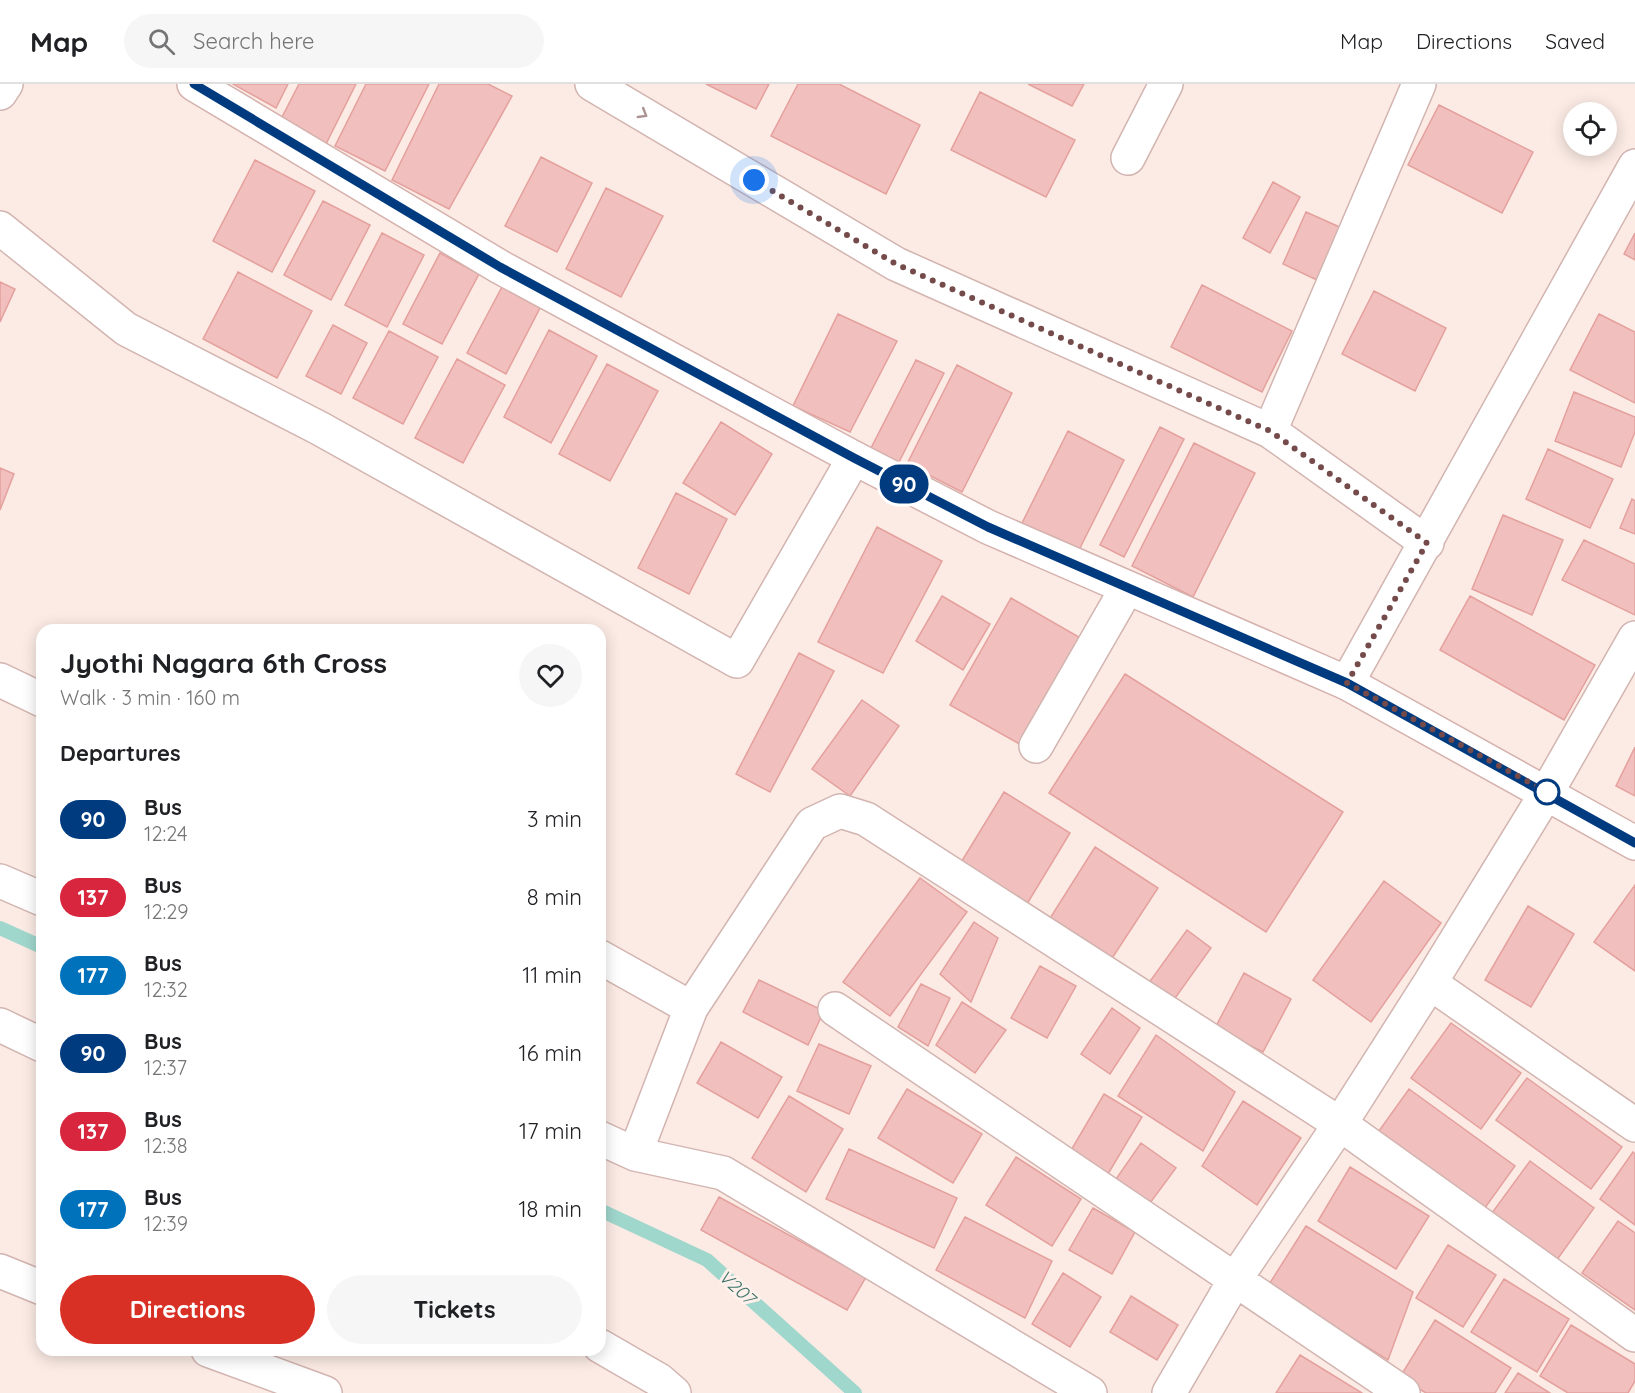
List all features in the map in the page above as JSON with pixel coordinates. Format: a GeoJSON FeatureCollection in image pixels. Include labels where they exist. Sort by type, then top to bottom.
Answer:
{"type":"FeatureCollection","features":[{"type":"Feature","properties":{"kind":"street"},"geometry":{"type":"LineString","coordinates":[[0,93],[6,84]]}},
{"type":"Feature","properties":{"kind":"street"},"geometry":{"type":"LineString","coordinates":[[194,84],[500,267],[854,458],[988,527],[1347,683],[1547,792],[1635,843]]}},
{"type":"Feature","properties":{"kind":"street"},"geometry":{"type":"LineString","coordinates":[[592,84],[896,264],[1270,431],[1427,543]]}},
{"type":"Feature","properties":{"kind":"street"},"geometry":{"type":"LineString","coordinates":[[1128,158],[1166,84]]}},
{"type":"Feature","properties":{"kind":"street"},"geometry":{"type":"LineString","coordinates":[[1270,431],[1419,84]]}},
{"type":"Feature","properties":{"kind":"street"},"geometry":{"type":"LineString","coordinates":[[1347,683],[1635,166]]}},
{"type":"Feature","properties":{"kind":"street"},"geometry":{"type":"LineString","coordinates":[[0,228],[126,329],[320,428],[737,661],[854,458]]}},
{"type":"Feature","properties":{"kind":"street"},"geometry":{"type":"LineString","coordinates":[[1036,746],[1127,588]]}},
{"type":"Feature","properties":{"kind":"street"},"geometry":{"type":"LineString","coordinates":[[1169,1393],[1236,1278],[1340,1124],[1430,983],[1547,792],[1635,638]]}},
{"type":"Feature","properties":{"kind":"street"},"geometry":{"type":"LineString","coordinates":[[0,680],[36,697]]}},
{"type":"Feature","properties":{"kind":"street"},"geometry":{"type":"LineString","coordinates":[[635,1154],[691,1008],[812,824],[840,811],[866,819],[1340,1124],[1635,1335]]}},
{"type":"Feature","properties":{"kind":"street"},"geometry":{"type":"LineString","coordinates":[[0,880],[36,896]]}},
{"type":"Feature","properties":{"kind":"street"},"geometry":{"type":"LineString","coordinates":[[606,960],[691,1008]]}},
{"type":"Feature","properties":{"kind":"street"},"geometry":{"type":"LineString","coordinates":[[1430,983],[1635,1125]]}},
{"type":"Feature","properties":{"kind":"street"},"geometry":{"type":"LineString","coordinates":[[835,1009],[1403,1393]]}},
{"type":"Feature","properties":{"kind":"street"},"geometry":{"type":"LineString","coordinates":[[0,1025],[36,1042]]}},
{"type":"Feature","properties":{"kind":"street"},"geometry":{"type":"LineString","coordinates":[[606,1141],[635,1154],[723,1173],[1090,1393]]}},
{"type":"Feature","properties":{"kind":"street"},"geometry":{"type":"LineString","coordinates":[[0,1272],[36,1286]]}},
{"type":"Feature","properties":{"kind":"street"},"geometry":{"type":"LineString","coordinates":[[606,1349],[659,1380],[674,1393]]}},
{"type":"Feature","properties":{"kind":"street"},"geometry":{"type":"LineString","coordinates":[[224,1356],[325,1393]]}},
{"type":"Feature","properties":{"kind":"building"},"geometry":{"type":"Polygon","coordinates":[[[233,84],[288,84],[276,108],[233,84]]]}},
{"type":"Feature","properties":{"kind":"building"},"geometry":{"type":"Polygon","coordinates":[[[299,84],[356,84],[325,146],[279,123],[299,84]]]}},
{"type":"Feature","properties":{"kind":"building"},"geometry":{"type":"Polygon","coordinates":[[[366,84],[429,84],[385,171],[335,146],[366,84]]]}},
{"type":"Feature","properties":{"kind":"building"},"geometry":{"type":"Polygon","coordinates":[[[439,84],[488,84],[512,96],[449,209],[392,180],[439,84]]]}},
{"type":"Feature","properties":{"kind":"building"},"geometry":{"type":"Polygon","coordinates":[[[706,84],[769,84],[756,109],[706,84]]]}},
{"type":"Feature","properties":{"kind":"building"},"geometry":{"type":"Polygon","coordinates":[[[798,84],[839,84],[920,125],[886,194],[771,136],[798,84]]]}},
{"type":"Feature","properties":{"kind":"building"},"geometry":{"type":"Polygon","coordinates":[[[1028,84],[1084,84],[1072,106],[1028,84]]]}},
{"type":"Feature","properties":{"kind":"building"},"geometry":{"type":"Polygon","coordinates":[[[980,92],[1075,140],[1046,197],[951,150],[980,92]]]}},
{"type":"Feature","properties":{"kind":"building"},"geometry":{"type":"Polygon","coordinates":[[[1439,105],[1533,152],[1502,213],[1408,165],[1439,105]]]}},
{"type":"Feature","properties":{"kind":"building"},"geometry":{"type":"Polygon","coordinates":[[[541,157],[592,183],[557,252],[505,226],[541,157]]]}},
{"type":"Feature","properties":{"kind":"building"},"geometry":{"type":"Polygon","coordinates":[[[255,160],[315,191],[272,272],[213,241],[255,160]]]}},
{"type":"Feature","properties":{"kind":"building"},"geometry":{"type":"Polygon","coordinates":[[[1273,182],[1300,197],[1270,253],[1243,238],[1273,182]]]}},
{"type":"Feature","properties":{"kind":"building"},"geometry":{"type":"Polygon","coordinates":[[[606,188],[663,216],[621,297],[566,269],[606,188]]]}},
{"type":"Feature","properties":{"kind":"building"},"geometry":{"type":"Polygon","coordinates":[[[323,201],[370,225],[331,300],[284,275],[323,201]]]}},
{"type":"Feature","properties":{"kind":"building"},"geometry":{"type":"Polygon","coordinates":[[[1306,212],[1344,229],[1321,282],[1283,264],[1306,212]]]}},
{"type":"Feature","properties":{"kind":"building"},"geometry":{"type":"Polygon","coordinates":[[[382,233],[424,255],[387,327],[345,305],[382,233]]]}},
{"type":"Feature","properties":{"kind":"building"},"geometry":{"type":"Polygon","coordinates":[[[1635,233],[1635,260],[1624,254],[1635,233]]]}},
{"type":"Feature","properties":{"kind":"building"},"geometry":{"type":"Polygon","coordinates":[[[440,253],[479,274],[442,344],[403,324],[440,253]]]}},
{"type":"Feature","properties":{"kind":"building"},"geometry":{"type":"Polygon","coordinates":[[[238,272],[312,311],[277,378],[203,339],[238,272]]]}},
{"type":"Feature","properties":{"kind":"building"},"geometry":{"type":"Polygon","coordinates":[[[0,282],[15,289],[0,322],[0,282]]]}},
{"type":"Feature","properties":{"kind":"building"},"geometry":{"type":"Polygon","coordinates":[[[503,285],[541,306],[506,374],[467,353],[503,285]]]}},
{"type":"Feature","properties":{"kind":"building"},"geometry":{"type":"Polygon","coordinates":[[[1202,285],[1292,331],[1262,392],[1171,347],[1202,285]]]}},
{"type":"Feature","properties":{"kind":"building"},"geometry":{"type":"Polygon","coordinates":[[[1374,291],[1446,328],[1415,391],[1342,354],[1374,291]]]}},
{"type":"Feature","properties":{"kind":"building"},"geometry":{"type":"Polygon","coordinates":[[[838,314],[897,341],[850,432],[793,406],[838,314]]]}},
{"type":"Feature","properties":{"kind":"building"},"geometry":{"type":"Polygon","coordinates":[[[1599,314],[1635,332],[1635,403],[1570,370],[1599,314]]]}},
{"type":"Feature","properties":{"kind":"building"},"geometry":{"type":"Polygon","coordinates":[[[333,325],[367,343],[341,394],[306,376],[333,325]]]}},
{"type":"Feature","properties":{"kind":"building"},"geometry":{"type":"Polygon","coordinates":[[[549,330],[597,356],[551,443],[504,417],[549,330]]]}},
{"type":"Feature","properties":{"kind":"building"},"geometry":{"type":"Polygon","coordinates":[[[389,331],[438,357],[403,424],[353,398],[389,331]]]}},
{"type":"Feature","properties":{"kind":"building"},"geometry":{"type":"Polygon","coordinates":[[[457,359],[505,385],[463,463],[415,438],[457,359]]]}},
{"type":"Feature","properties":{"kind":"building"},"geometry":{"type":"Polygon","coordinates":[[[916,360],[944,373],[897,466],[869,452],[916,360]]]}},
{"type":"Feature","properties":{"kind":"building"},"geometry":{"type":"Polygon","coordinates":[[[607,364],[658,391],[610,481],[559,454],[607,364]]]}},
{"type":"Feature","properties":{"kind":"building"},"geometry":{"type":"Polygon","coordinates":[[[957,365],[1012,393],[962,492],[907,464],[957,365]]]}},
{"type":"Feature","properties":{"kind":"building"},"geometry":{"type":"Polygon","coordinates":[[[1574,392],[1635,417],[1635,432],[1621,467],[1555,441],[1574,392]]]}},
{"type":"Feature","properties":{"kind":"building"},"geometry":{"type":"Polygon","coordinates":[[[721,422],[772,454],[735,515],[683,483],[721,422]]]}},
{"type":"Feature","properties":{"kind":"building"},"geometry":{"type":"Polygon","coordinates":[[[1160,427],[1184,439],[1124,557],[1100,545],[1160,427]]]}},
{"type":"Feature","properties":{"kind":"building"},"geometry":{"type":"Polygon","coordinates":[[[1068,431],[1124,460],[1075,558],[1019,529],[1068,431]]]}},
{"type":"Feature","properties":{"kind":"building"},"geometry":{"type":"Polygon","coordinates":[[[1194,443],[1255,473],[1193,597],[1132,566],[1194,443]]]}},
{"type":"Feature","properties":{"kind":"building"},"geometry":{"type":"Polygon","coordinates":[[[1548,449],[1613,479],[1590,528],[1526,499],[1548,449]]]}},
{"type":"Feature","properties":{"kind":"building"},"geometry":{"type":"Polygon","coordinates":[[[0,468],[14,474],[0,510],[0,468]]]}},
{"type":"Feature","properties":{"kind":"building"},"geometry":{"type":"Polygon","coordinates":[[[676,493],[727,519],[689,594],[638,568],[676,493]]]}},
{"type":"Feature","properties":{"kind":"building"},"geometry":{"type":"Polygon","coordinates":[[[1632,499],[1635,501],[1635,534],[1620,528],[1632,499]]]}},
{"type":"Feature","properties":{"kind":"building"},"geometry":{"type":"Polygon","coordinates":[[[1503,515],[1563,540],[1532,615],[1472,589],[1503,515]]]}},
{"type":"Feature","properties":{"kind":"building"},"geometry":{"type":"Polygon","coordinates":[[[877,527],[942,561],[883,673],[818,642],[877,527]]]}},
{"type":"Feature","properties":{"kind":"building"},"geometry":{"type":"Polygon","coordinates":[[[1584,540],[1635,564],[1635,615],[1562,580],[1584,540]]]}},
{"type":"Feature","properties":{"kind":"building"},"geometry":{"type":"Polygon","coordinates":[[[942,596],[990,624],[963,670],[916,641],[942,596]]]}},
{"type":"Feature","properties":{"kind":"building"},"geometry":{"type":"Polygon","coordinates":[[[1470,596],[1595,665],[1564,720],[1440,650],[1470,596]]]}},
{"type":"Feature","properties":{"kind":"building"},"geometry":{"type":"Polygon","coordinates":[[[1011,598],[1084,640],[1023,746],[950,705],[1011,598]]]}},
{"type":"Feature","properties":{"kind":"building"},"geometry":{"type":"Polygon","coordinates":[[[799,653],[834,671],[770,792],[736,774],[799,653]]]}},
{"type":"Feature","properties":{"kind":"building"},"geometry":{"type":"Polygon","coordinates":[[[1125,674],[1343,812],[1266,932],[1049,793],[1125,674]]]}},
{"type":"Feature","properties":{"kind":"building"},"geometry":{"type":"Polygon","coordinates":[[[862,700],[899,726],[850,796],[812,769],[862,700]]]}},
{"type":"Feature","properties":{"kind":"building"},"geometry":{"type":"Polygon","coordinates":[[[1635,747],[1635,796],[1616,786],[1635,747]]]}},
{"type":"Feature","properties":{"kind":"building"},"geometry":{"type":"Polygon","coordinates":[[[1004,792],[1070,833],[1027,904],[960,864],[1004,792]]]}},
{"type":"Feature","properties":{"kind":"building"},"geometry":{"type":"Polygon","coordinates":[[[1095,847],[1158,888],[1109,963],[1047,923],[1095,847]]]}},
{"type":"Feature","properties":{"kind":"building"},"geometry":{"type":"Polygon","coordinates":[[[920,878],[967,912],[890,1016],[843,982],[920,878]]]}},
{"type":"Feature","properties":{"kind":"building"},"geometry":{"type":"Polygon","coordinates":[[[1384,881],[1441,923],[1371,1022],[1313,980],[1384,881]]]}},
{"type":"Feature","properties":{"kind":"building"},"geometry":{"type":"Polygon","coordinates":[[[1635,885],[1635,971],[1594,942],[1635,885]]]}},
{"type":"Feature","properties":{"kind":"building"},"geometry":{"type":"Polygon","coordinates":[[[1528,906],[1574,934],[1531,1007],[1485,980],[1528,906]]]}},
{"type":"Feature","properties":{"kind":"building"},"geometry":{"type":"Polygon","coordinates":[[[974,922],[998,938],[971,1002],[940,974],[974,922]]]}},
{"type":"Feature","properties":{"kind":"building"},"geometry":{"type":"Polygon","coordinates":[[[1187,930],[1211,948],[1173,1001],[1148,984],[1187,930]]]}},
{"type":"Feature","properties":{"kind":"building"},"geometry":{"type":"Polygon","coordinates":[[[1040,966],[1076,986],[1047,1038],[1011,1018],[1040,966]]]}},
{"type":"Feature","properties":{"kind":"building"},"geometry":{"type":"Polygon","coordinates":[[[1244,973],[1291,999],[1263,1052],[1215,1028],[1244,973]]]}},
{"type":"Feature","properties":{"kind":"building"},"geometry":{"type":"Polygon","coordinates":[[[759,980],[824,1011],[808,1045],[743,1012],[759,980]]]}},
{"type":"Feature","properties":{"kind":"building"},"geometry":{"type":"Polygon","coordinates":[[[921,984],[950,998],[928,1046],[898,1027],[921,984]]]}},
{"type":"Feature","properties":{"kind":"building"},"geometry":{"type":"Polygon","coordinates":[[[962,1002],[1006,1030],[975,1073],[936,1045],[962,1002]]]}},
{"type":"Feature","properties":{"kind":"building"},"geometry":{"type":"Polygon","coordinates":[[[1112,1008],[1140,1028],[1110,1074],[1081,1054],[1112,1008]]]}},
{"type":"Feature","properties":{"kind":"building"},"geometry":{"type":"Polygon","coordinates":[[[1451,1023],[1521,1073],[1481,1129],[1411,1078],[1451,1023]]]}},
{"type":"Feature","properties":{"kind":"building"},"geometry":{"type":"Polygon","coordinates":[[[1156,1035],[1235,1092],[1203,1151],[1118,1096],[1156,1035]]]}},
{"type":"Feature","properties":{"kind":"building"},"geometry":{"type":"Polygon","coordinates":[[[721,1042],[782,1077],[758,1118],[697,1083],[721,1042]]]}},
{"type":"Feature","properties":{"kind":"building"},"geometry":{"type":"Polygon","coordinates":[[[819,1044],[871,1066],[849,1114],[797,1091],[819,1044]]]}},
{"type":"Feature","properties":{"kind":"building"},"geometry":{"type":"Polygon","coordinates":[[[1527,1078],[1622,1147],[1591,1189],[1496,1120],[1527,1078]]]}},
{"type":"Feature","properties":{"kind":"building"},"geometry":{"type":"Polygon","coordinates":[[[907,1089],[982,1134],[953,1183],[878,1138],[907,1089]]]}},
{"type":"Feature","properties":{"kind":"building"},"geometry":{"type":"Polygon","coordinates":[[[1409,1089],[1515,1166],[1482,1212],[1376,1135],[1409,1089]]]}},
{"type":"Feature","properties":{"kind":"building"},"geometry":{"type":"Polygon","coordinates":[[[1104,1094],[1142,1117],[1108,1174],[1070,1152],[1104,1094]]]}},
{"type":"Feature","properties":{"kind":"building"},"geometry":{"type":"Polygon","coordinates":[[[789,1096],[843,1129],[806,1192],[752,1158],[789,1096]]]}},
{"type":"Feature","properties":{"kind":"building"},"geometry":{"type":"Polygon","coordinates":[[[1243,1101],[1301,1138],[1257,1205],[1202,1166],[1243,1101]]]}},
{"type":"Feature","properties":{"kind":"building"},"geometry":{"type":"Polygon","coordinates":[[[1141,1143],[1176,1168],[1150,1203],[1116,1179],[1141,1143]]]}},
{"type":"Feature","properties":{"kind":"building"},"geometry":{"type":"Polygon","coordinates":[[[849,1149],[957,1198],[934,1248],[826,1199],[849,1149]]]}},
{"type":"Feature","properties":{"kind":"building"},"geometry":{"type":"Polygon","coordinates":[[[1633,1152],[1635,1154],[1635,1225],[1600,1199],[1633,1152]]]}},
{"type":"Feature","properties":{"kind":"building"},"geometry":{"type":"Polygon","coordinates":[[[1016,1157],[1081,1199],[1052,1246],[986,1205],[1016,1157]]]}},
{"type":"Feature","properties":{"kind":"building"},"geometry":{"type":"Polygon","coordinates":[[[1530,1161],[1594,1208],[1554,1264],[1489,1217],[1530,1161]]]}},
{"type":"Feature","properties":{"kind":"building"},"geometry":{"type":"Polygon","coordinates":[[[1350,1167],[1429,1216],[1396,1269],[1318,1221],[1350,1167]]]}},
{"type":"Feature","properties":{"kind":"building"},"geometry":{"type":"Polygon","coordinates":[[[719,1197],[866,1277],[847,1310],[701,1230],[719,1197]]]}},
{"type":"Feature","properties":{"kind":"building"},"geometry":{"type":"Polygon","coordinates":[[[1093,1208],[1135,1232],[1112,1274],[1069,1250],[1093,1208]]]}},
{"type":"Feature","properties":{"kind":"building"},"geometry":{"type":"Polygon","coordinates":[[[965,1217],[1052,1261],[1025,1318],[936,1270],[965,1217]]]}},
{"type":"Feature","properties":{"kind":"building"},"geometry":{"type":"Polygon","coordinates":[[[1618,1221],[1635,1233],[1635,1310],[1582,1273],[1618,1221]]]}},
{"type":"Feature","properties":{"kind":"building"},"geometry":{"type":"Polygon","coordinates":[[[1306,1226],[1413,1292],[1388,1360],[1268,1286],[1306,1226]]]}},
{"type":"Feature","properties":{"kind":"building"},"geometry":{"type":"Polygon","coordinates":[[[1448,1245],[1496,1275],[1463,1327],[1416,1298],[1448,1245]]]}},
{"type":"Feature","properties":{"kind":"building"},"geometry":{"type":"Polygon","coordinates":[[[1063,1273],[1101,1297],[1070,1347],[1032,1324],[1063,1273]]]}},
{"type":"Feature","properties":{"kind":"building"},"geometry":{"type":"Polygon","coordinates":[[[1504,1279],[1569,1319],[1537,1372],[1471,1332],[1504,1279]]]}},
{"type":"Feature","properties":{"kind":"building"},"geometry":{"type":"Polygon","coordinates":[[[1131,1296],[1178,1325],[1157,1360],[1110,1332],[1131,1296]]]}},
{"type":"Feature","properties":{"kind":"building"},"geometry":{"type":"Polygon","coordinates":[[[1435,1320],[1511,1368],[1495,1393],[1426,1393],[1400,1377],[1435,1320]]]}},
{"type":"Feature","properties":{"kind":"building"},"geometry":{"type":"Polygon","coordinates":[[[1571,1325],[1635,1364],[1635,1381],[1628,1393],[1568,1393],[1540,1376],[1571,1325]]]}},
{"type":"Feature","properties":{"kind":"building"},"geometry":{"type":"Polygon","coordinates":[[[1300,1355],[1362,1393],[1276,1393],[1300,1355]]]}},
{"type":"Feature","properties":{"kind":"building"},"geometry":{"type":"Polygon","coordinates":[[[1518,1373],[1550,1393],[1505,1393],[1518,1373]]]}},
{"type":"Feature","properties":{"kind":"waterway","name":"V207"},"geometry":{"type":"LineString","coordinates":[[0,928],[36,944]]}},
{"type":"Feature","properties":{"kind":"waterway","name":"V207"},"geometry":{"type":"LineString","coordinates":[[606,1213],[707,1260],[855,1393]]}},
{"type":"Feature","properties":{"kind":"bus line","name":"90"},"geometry":{"type":"LineString","coordinates":[[194,84],[500,267],[854,458],[988,527],[1347,683],[1547,792],[1635,843]]}},
{"type":"Feature","properties":{"kind":"route"},"geometry":{"type":"LineString","coordinates":[[754,180],[896,264],[1270,431],[1427,543],[1347,683],[1547,792]]}}]}
